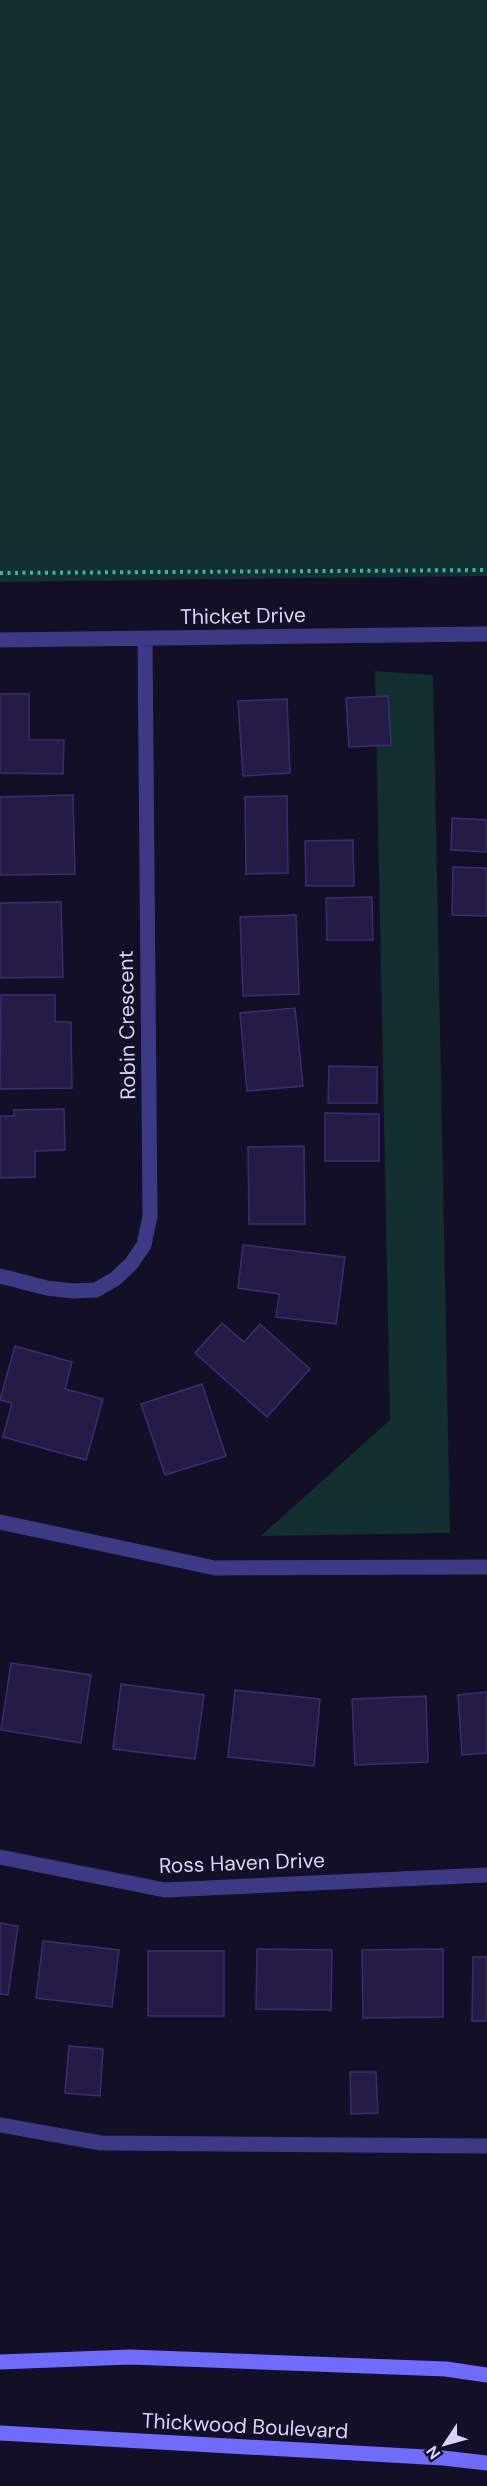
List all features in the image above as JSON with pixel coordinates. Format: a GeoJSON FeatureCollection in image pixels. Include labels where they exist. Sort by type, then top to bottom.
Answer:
{"type":"FeatureCollection","features":[{"type":"Feature","properties":{"kind":"main road"},"geometry":{"type":"LineString","coordinates":[[0,2362],[142,2358],[446,2369],[487,2375]]}},
{"type":"Feature","properties":{"kind":"main road","name":"Thickwood Boulevard"},"geometry":{"type":"LineString","coordinates":[[0,2433],[431,2457],[487,2463]]}},
{"type":"Feature","properties":{"kind":"street","name":"Thicket Drive"},"geometry":{"type":"LineString","coordinates":[[0,640],[487,634]]}},
{"type":"Feature","properties":{"kind":"street","name":"Robin Crescent"},"geometry":{"type":"LineString","coordinates":[[0,1276],[47,1288],[73,1291],[96,1290],[115,1279],[131,1264],[144,1245],[150,1216],[144,639]]}},
{"type":"Feature","properties":{"kind":"street"},"geometry":{"type":"LineString","coordinates":[[0,1522],[215,1568],[487,1567]]}},
{"type":"Feature","properties":{"kind":"street","name":"Ross Haven Drive"},"geometry":{"type":"LineString","coordinates":[[0,1857],[165,1890],[487,1875]]}},
{"type":"Feature","properties":{"kind":"street"},"geometry":{"type":"LineString","coordinates":[[0,2125],[101,2143],[487,2146]]}},
{"type":"Feature","properties":{"kind":"path"},"geometry":{"type":"LineString","coordinates":[[0,573],[487,570]]}},
{"type":"Feature","properties":{"kind":"green space"},"geometry":{"type":"Polygon","coordinates":[[[0,0],[487,0],[487,576],[0,582],[0,0]]]}},
{"type":"Feature","properties":{"kind":"green space"},"geometry":{"type":"Polygon","coordinates":[[[375,671],[433,675],[450,1533],[261,1536],[390,1420],[375,671]]]}},
{"type":"Feature","properties":{"kind":"building"},"geometry":{"type":"Polygon","coordinates":[[[0,694],[29,694],[29,740],[64,740],[63,774],[0,773],[0,694]]]}},
{"type":"Feature","properties":{"kind":"building"},"geometry":{"type":"Polygon","coordinates":[[[388,696],[391,745],[349,747],[346,698],[388,696]]]}},
{"type":"Feature","properties":{"kind":"building"},"geometry":{"type":"Polygon","coordinates":[[[287,699],[290,773],[243,776],[238,701],[287,699]]]}},
{"type":"Feature","properties":{"kind":"building"},"geometry":{"type":"Polygon","coordinates":[[[73,795],[75,874],[0,875],[0,797],[73,795]]]}},
{"type":"Feature","properties":{"kind":"building"},"geometry":{"type":"Polygon","coordinates":[[[287,796],[288,873],[246,874],[245,797],[287,796]]]}},
{"type":"Feature","properties":{"kind":"building"},"geometry":{"type":"Polygon","coordinates":[[[452,818],[487,820],[487,852],[451,850],[452,818]]]}},
{"type":"Feature","properties":{"kind":"building"},"geometry":{"type":"Polygon","coordinates":[[[353,840],[354,886],[306,886],[305,841],[353,840]]]}},
{"type":"Feature","properties":{"kind":"building"},"geometry":{"type":"Polygon","coordinates":[[[453,867],[487,868],[487,916],[452,915],[453,867]]]}},
{"type":"Feature","properties":{"kind":"building"},"geometry":{"type":"Polygon","coordinates":[[[372,897],[373,940],[327,940],[326,898],[372,897]]]}},
{"type":"Feature","properties":{"kind":"building"},"geometry":{"type":"Polygon","coordinates":[[[61,902],[63,977],[0,978],[0,903],[61,902]]]}},
{"type":"Feature","properties":{"kind":"building"},"geometry":{"type":"Polygon","coordinates":[[[296,915],[299,994],[243,996],[240,917],[296,915]]]}},
{"type":"Feature","properties":{"kind":"building"},"geometry":{"type":"Polygon","coordinates":[[[1,995],[55,995],[55,1022],[71,1022],[72,1088],[0,1089],[1,995]]]}},
{"type":"Feature","properties":{"kind":"building"},"geometry":{"type":"Polygon","coordinates":[[[295,1008],[303,1086],[247,1091],[240,1013],[295,1008]]]}},
{"type":"Feature","properties":{"kind":"building"},"geometry":{"type":"Polygon","coordinates":[[[329,1066],[377,1067],[377,1103],[328,1103],[329,1066]]]}},
{"type":"Feature","properties":{"kind":"building"},"geometry":{"type":"Polygon","coordinates":[[[64,1109],[65,1150],[35,1151],[35,1177],[0,1178],[0,1116],[14,1116],[14,1110],[64,1109]]]}},
{"type":"Feature","properties":{"kind":"building"},"geometry":{"type":"Polygon","coordinates":[[[325,1113],[379,1114],[379,1161],[325,1161],[325,1113]]]}},
{"type":"Feature","properties":{"kind":"building"},"geometry":{"type":"Polygon","coordinates":[[[304,1146],[305,1224],[249,1224],[248,1147],[304,1146]]]}},
{"type":"Feature","properties":{"kind":"building"},"geometry":{"type":"Polygon","coordinates":[[[243,1245],[345,1257],[336,1324],[276,1317],[279,1294],[238,1288],[243,1245]]]}},
{"type":"Feature","properties":{"kind":"building"},"geometry":{"type":"Polygon","coordinates":[[[222,1323],[244,1342],[260,1324],[310,1369],[267,1417],[195,1353],[222,1323]]]}},
{"type":"Feature","properties":{"kind":"building"},"geometry":{"type":"Polygon","coordinates":[[[15,1346],[72,1362],[65,1389],[103,1399],[86,1460],[3,1437],[12,1403],[0,1400],[15,1346]]]}},
{"type":"Feature","properties":{"kind":"building"},"geometry":{"type":"Polygon","coordinates":[[[202,1384],[226,1456],[165,1475],[141,1404],[202,1384]]]}},
{"type":"Feature","properties":{"kind":"building"},"geometry":{"type":"Polygon","coordinates":[[[11,1663],[91,1675],[81,1743],[1,1730],[11,1663]]]}},
{"type":"Feature","properties":{"kind":"building"},"geometry":{"type":"Polygon","coordinates":[[[121,1684],[204,1695],[195,1759],[113,1749],[121,1684]]]}},
{"type":"Feature","properties":{"kind":"building"},"geometry":{"type":"Polygon","coordinates":[[[235,1690],[320,1699],[314,1766],[228,1757],[235,1690]]]}},
{"type":"Feature","properties":{"kind":"building"},"geometry":{"type":"Polygon","coordinates":[[[487,1692],[487,1753],[462,1755],[458,1695],[487,1692]]]}},
{"type":"Feature","properties":{"kind":"building"},"geometry":{"type":"Polygon","coordinates":[[[426,1696],[428,1762],[355,1765],[352,1699],[426,1696]]]}},
{"type":"Feature","properties":{"kind":"building"},"geometry":{"type":"Polygon","coordinates":[[[0,1923],[18,1926],[8,1995],[0,1994],[0,1923]]]}},
{"type":"Feature","properties":{"kind":"building"},"geometry":{"type":"Polygon","coordinates":[[[43,1941],[119,1950],[112,2007],[36,1998],[43,1941]]]}},
{"type":"Feature","properties":{"kind":"building"},"geometry":{"type":"Polygon","coordinates":[[[257,1949],[332,1950],[331,2010],[256,2009],[257,1949]]]}},
{"type":"Feature","properties":{"kind":"building"},"geometry":{"type":"Polygon","coordinates":[[[443,1949],[443,2017],[363,2018],[362,1950],[443,1949]]]}},
{"type":"Feature","properties":{"kind":"building"},"geometry":{"type":"Polygon","coordinates":[[[148,1951],[224,1951],[224,2016],[148,2016],[148,1951]]]}},
{"type":"Feature","properties":{"kind":"building"},"geometry":{"type":"Polygon","coordinates":[[[473,1957],[487,1957],[487,2021],[472,2021],[473,1957]]]}},
{"type":"Feature","properties":{"kind":"building"},"geometry":{"type":"Polygon","coordinates":[[[69,2046],[103,2049],[100,2096],[65,2093],[69,2046]]]}},
{"type":"Feature","properties":{"kind":"building"},"geometry":{"type":"Polygon","coordinates":[[[350,2072],[376,2072],[378,2113],[351,2114],[350,2072]]]}}]}
